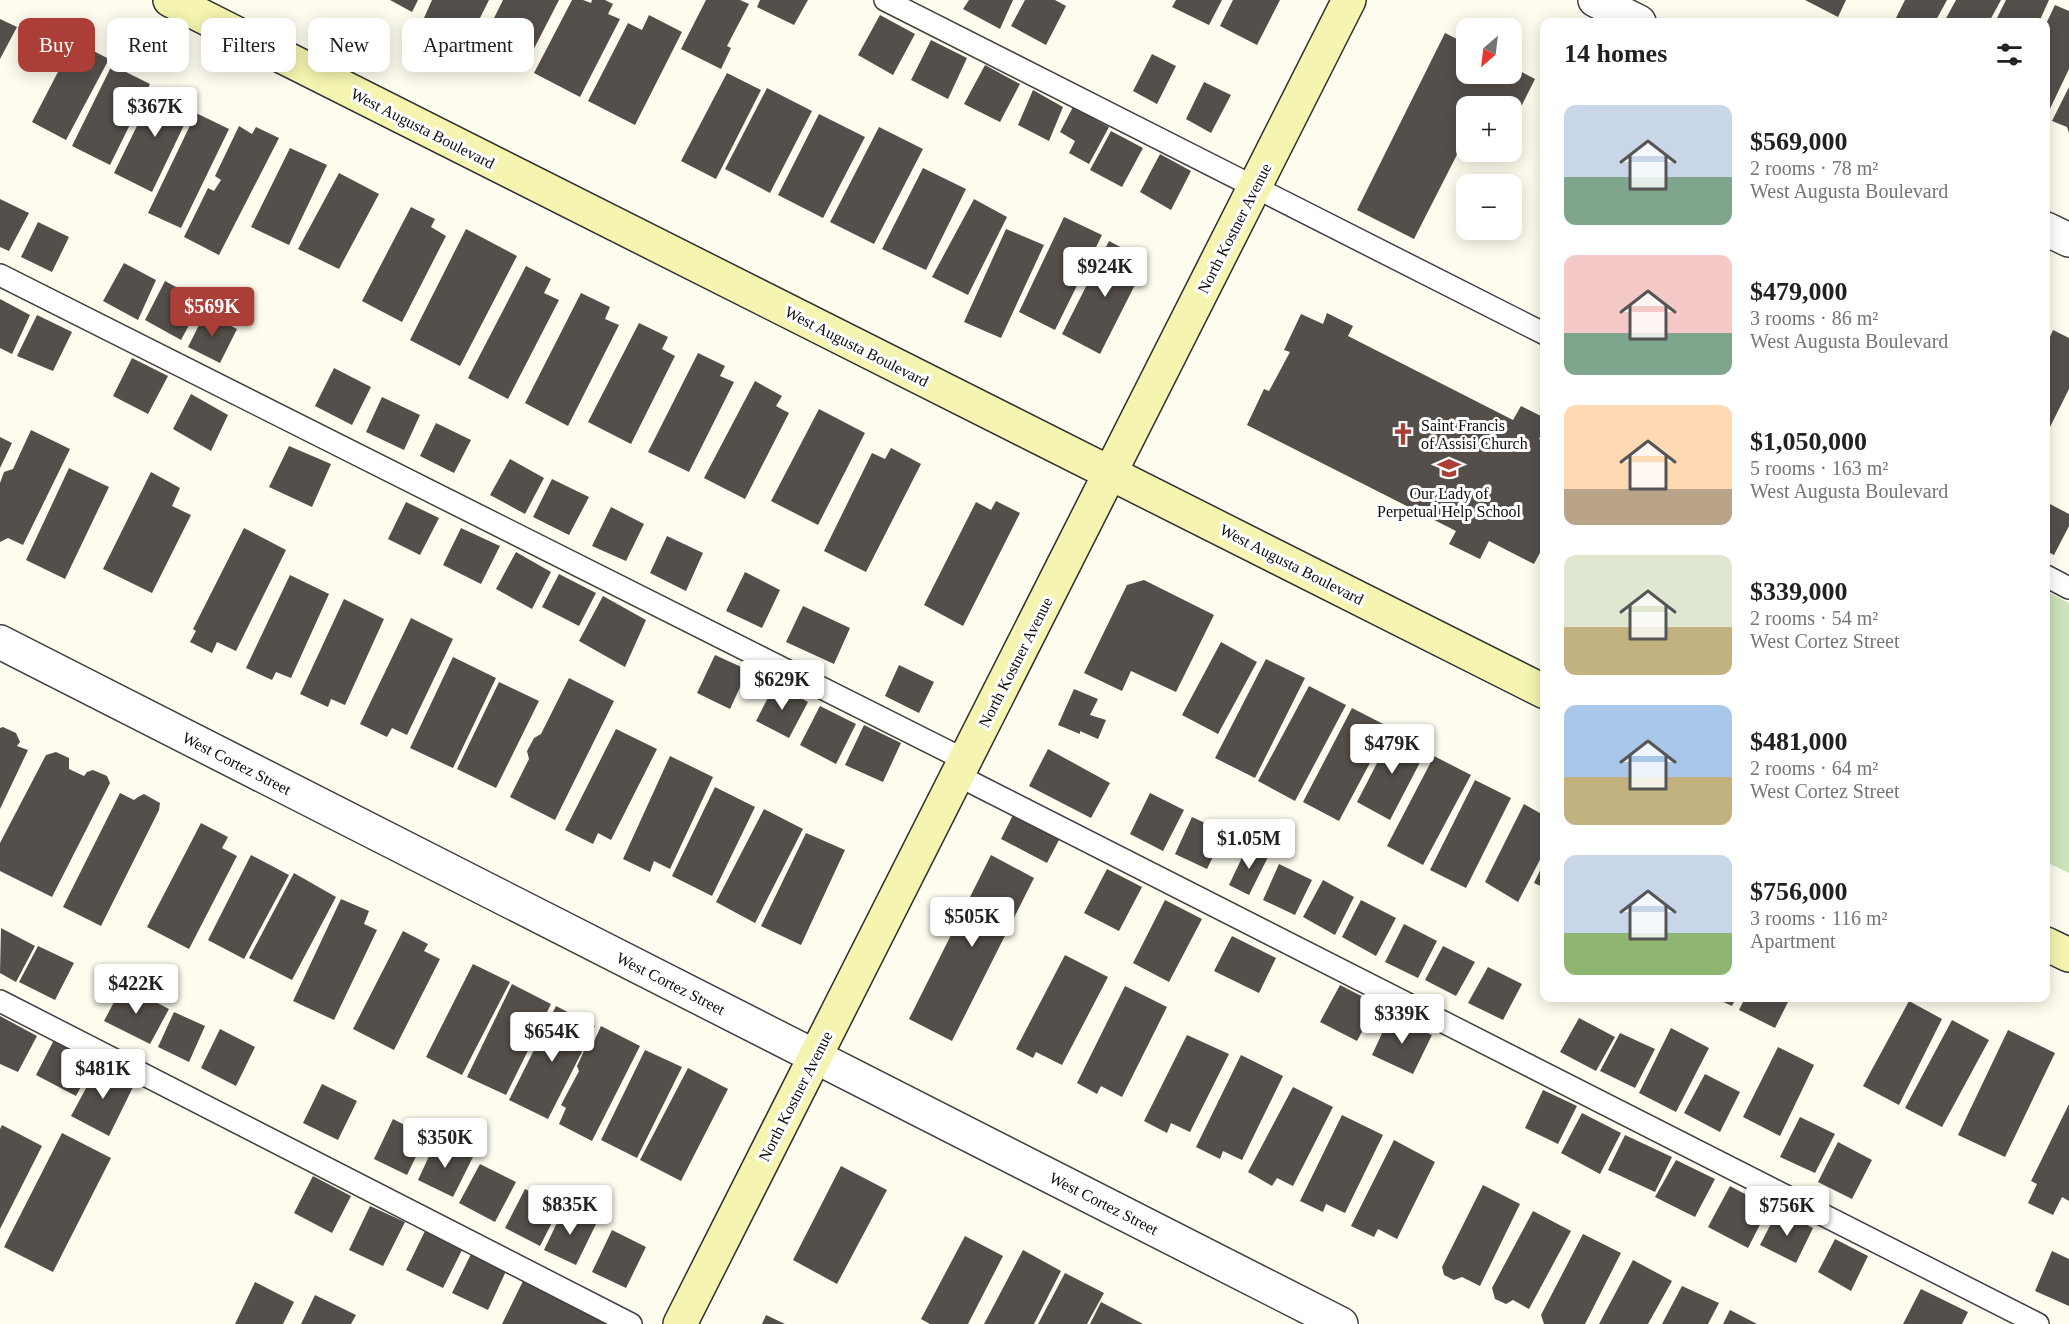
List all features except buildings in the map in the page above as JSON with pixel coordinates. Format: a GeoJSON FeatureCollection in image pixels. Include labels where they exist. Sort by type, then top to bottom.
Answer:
{"type":"FeatureCollection","features":[{"type":"Feature","properties":{"kind":"street","name":"West Augusta Boulevard"},"geometry":{"type":"LineString","coordinates":[[170,0],[1540,689]]}},
{"type":"Feature","properties":{"kind":"street","name":"North Kostner Avenue"},"geometry":{"type":"LineString","coordinates":[[680,1324],[1349,0]]}},
{"type":"Feature","properties":{"kind":"street"},"geometry":{"type":"LineString","coordinates":[[1595,0],[1632,18]]}},
{"type":"Feature","properties":{"kind":"street"},"geometry":{"type":"LineString","coordinates":[[2050,231],[2069,240]]}},
{"type":"Feature","properties":{"kind":"street","name":"West Cortez Street"},"geometry":{"type":"LineString","coordinates":[[0,642],[1341,1324]]}},
{"type":"Feature","properties":{"kind":"street"},"geometry":{"type":"LineString","coordinates":[[2050,946],[2069,955]]}},
{"type":"Feature","properties":{"kind":"lane"},"geometry":{"type":"LineString","coordinates":[[885,0],[1540,331]]}},
{"type":"Feature","properties":{"kind":"lane"},"geometry":{"type":"LineString","coordinates":[[0,274],[961,767],[2038,1324]]}},
{"type":"Feature","properties":{"kind":"lane"},"geometry":{"type":"LineString","coordinates":[[2050,578],[2069,588]]}},
{"type":"Feature","properties":{"kind":"lane"},"geometry":{"type":"LineString","coordinates":[[0,1001],[632,1324]]}},
{"type":"Feature","properties":{"kind":"green space"},"geometry":{"type":"Polygon","coordinates":[[[2050,593],[2069,603],[2069,873],[2050,864],[2050,593]]]}},
{"type":"Feature","properties":{"kind":"place","name":"Saint Francis of Assisi Church"},"geometry":{"type":"Point","coordinates":[1403,434]}},
{"type":"Feature","properties":{"kind":"place","name":"Our Lady of Perpetual Help School"},"geometry":{"type":"Point","coordinates":[1449,468]}}]}
